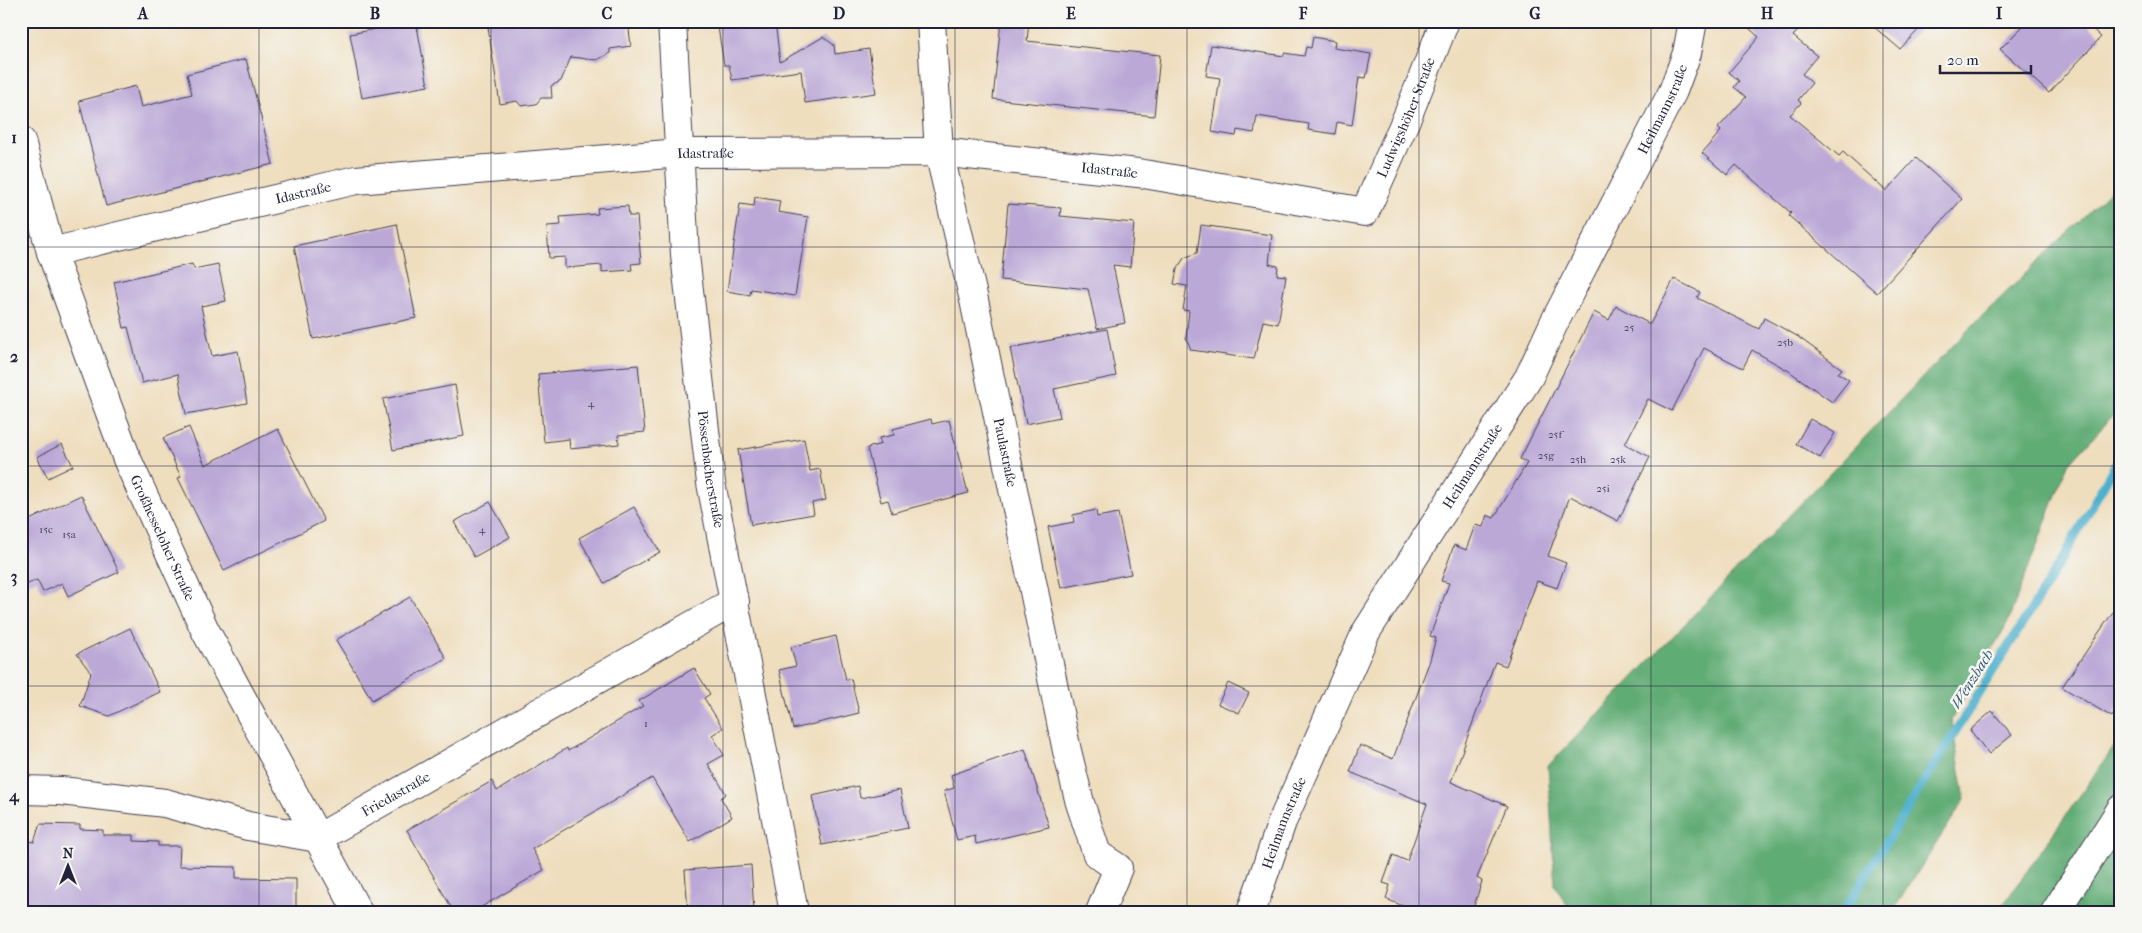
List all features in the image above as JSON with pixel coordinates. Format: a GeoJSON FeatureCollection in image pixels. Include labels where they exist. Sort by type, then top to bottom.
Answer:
{"type":"FeatureCollection","features":[{"type":"Feature","properties":{"kind":"street","name":"Pössenbacherstraße"},"geometry":{"type":"LineString","coordinates":[[672,21],[685,255],[711,483],[794,912]]}},
{"type":"Feature","properties":{"kind":"street","name":"Paulastraße"},"geometry":{"type":"LineString","coordinates":[[931,21],[939,152],[974,300],[1080,803],[1097,854],[1118,868],[1100,912]]}},
{"type":"Feature","properties":{"kind":"street","name":"Ludwigshöher Straße"},"geometry":{"type":"LineString","coordinates":[[1366,212],[1408,115],[1445,21]]}},
{"type":"Feature","properties":{"kind":"street","name":"Heilmannstraße"},"geometry":{"type":"LineString","coordinates":[[1251,912],[1282,822],[1366,632],[1529,377],[1554,323],[1673,91],[1687,53],[1693,21]]}},
{"type":"Feature","properties":{"kind":"street","name":"Großhesseloher Straße"},"geometry":{"type":"LineString","coordinates":[[21,141],[51,252],[128,460],[205,630],[358,912]]}},
{"type":"Feature","properties":{"kind":"street","name":"Idastraße"},"geometry":{"type":"LineString","coordinates":[[51,252],[356,180],[680,153],[939,152],[1138,173],[1366,212]]}},
{"type":"Feature","properties":{"kind":"street","name":"Friedastraße"},"geometry":{"type":"LineString","coordinates":[[318,838],[735,601]]}},
{"type":"Feature","properties":{"kind":"street"},"geometry":{"type":"LineString","coordinates":[[21,790],[60,790],[165,803],[248,826],[318,838]]}},
{"type":"Feature","properties":{"kind":"street"},"geometry":{"type":"LineString","coordinates":[[2055,912],[2121,809]]}},
{"type":"Feature","properties":{"kind":"green space"},"geometry":{"type":"Polygon","coordinates":[[[2121,180],[2121,407],[2067,466],[2007,624],[1951,719],[1965,799],[1892,912],[1571,912],[1555,885],[1548,766],[1972,326],[2121,180]]]}},
{"type":"Feature","properties":{"kind":"green space"},"geometry":{"type":"Polygon","coordinates":[[[2121,738],[2121,912],[1998,912],[2119,740],[2121,738]]]}},
{"type":"Feature","properties":{"kind":"building"},"geometry":{"type":"Polygon","coordinates":[[[416,21],[428,86],[362,98],[350,34],[416,21]]]}},
{"type":"Feature","properties":{"kind":"building"},"geometry":{"type":"Polygon","coordinates":[[[487,21],[628,21],[631,46],[610,49],[610,53],[597,60],[571,57],[561,81],[551,86],[552,98],[541,98],[536,104],[521,106],[517,101],[500,104],[487,21]]]}},
{"type":"Feature","properties":{"kind":"building"},"geometry":{"type":"Polygon","coordinates":[[[717,21],[775,21],[780,62],[823,37],[834,45],[835,54],[869,49],[876,93],[805,103],[801,71],[732,80],[729,65],[724,65],[717,21]]]}},
{"type":"Feature","properties":{"kind":"building"},"geometry":{"type":"Polygon","coordinates":[[[1001,21],[1029,21],[1027,41],[1160,55],[1154,116],[993,99],[1001,21]]]}},
{"type":"Feature","properties":{"kind":"building"},"geometry":{"type":"Polygon","coordinates":[[[1741,21],[1807,21],[1793,36],[1817,56],[1802,74],[1812,83],[1798,100],[1801,103],[1790,115],[1839,156],[1843,152],[1886,191],[1916,158],[1962,199],[1877,293],[1789,216],[1791,213],[1736,165],[1727,175],[1702,153],[1721,131],[1718,128],[1746,97],[1734,87],[1739,81],[1729,72],[1759,37],[1741,21]]]}},
{"type":"Feature","properties":{"kind":"building"},"geometry":{"type":"Polygon","coordinates":[[[1867,21],[1927,21],[1900,49],[1867,21]]]}},
{"type":"Feature","properties":{"kind":"building"},"geometry":{"type":"Polygon","coordinates":[[[2028,21],[2084,21],[2101,37],[2049,93],[2000,49],[2028,21]]]}},
{"type":"Feature","properties":{"kind":"building"},"geometry":{"type":"Polygon","coordinates":[[[1313,37],[1335,41],[1334,48],[1371,54],[1366,78],[1359,77],[1352,125],[1337,122],[1335,134],[1308,130],[1309,124],[1257,116],[1254,133],[1237,130],[1236,136],[1212,132],[1220,78],[1206,76],[1211,45],[1284,56],[1284,53],[1304,56],[1306,47],[1311,48],[1313,37]]]}},
{"type":"Feature","properties":{"kind":"building"},"geometry":{"type":"Polygon","coordinates":[[[246,59],[273,164],[106,206],[79,101],[136,86],[141,107],[192,94],[187,74],[246,59]]]}},
{"type":"Feature","properties":{"kind":"building"},"geometry":{"type":"Polygon","coordinates":[[[755,197],[780,201],[778,212],[808,217],[795,296],[751,289],[750,295],[727,291],[740,204],[754,206],[755,197]]]}},
{"type":"Feature","properties":{"kind":"building"},"geometry":{"type":"Polygon","coordinates":[[[1008,204],[1061,208],[1060,216],[1134,223],[1130,267],[1113,265],[1125,323],[1097,329],[1088,289],[1001,280],[1008,204]]]}},
{"type":"Feature","properties":{"kind":"building"},"geometry":{"type":"Polygon","coordinates":[[[628,206],[629,216],[637,216],[641,263],[631,264],[632,270],[602,272],[602,265],[565,268],[565,257],[549,258],[547,226],[561,225],[560,217],[598,214],[597,208],[628,206]]]}},
{"type":"Feature","properties":{"kind":"building"},"geometry":{"type":"Polygon","coordinates":[[[397,224],[416,318],[313,339],[294,246],[397,224]]]}},
{"type":"Feature","properties":{"kind":"building"},"geometry":{"type":"Polygon","coordinates":[[[1201,225],[1272,235],[1269,264],[1278,266],[1277,275],[1286,276],[1278,324],[1263,321],[1254,359],[1191,350],[1186,337],[1189,311],[1183,310],[1187,286],[1174,284],[1177,269],[1184,258],[1197,253],[1201,225]]]}},
{"type":"Feature","properties":{"kind":"building"},"geometry":{"type":"Polygon","coordinates":[[[192,264],[194,269],[218,264],[226,301],[201,306],[212,356],[238,351],[247,403],[186,414],[178,374],[142,383],[128,327],[124,328],[114,282],[192,264]]]}},
{"type":"Feature","properties":{"kind":"building"},"geometry":{"type":"Polygon","coordinates":[[[1674,279],[1700,292],[1697,298],[1759,329],[1764,318],[1797,336],[1842,369],[1838,373],[1849,380],[1832,402],[1789,371],[1752,350],[1743,368],[1704,348],[1672,411],[1648,399],[1625,444],[1650,457],[1618,521],[1570,496],[1548,556],[1566,563],[1557,588],[1537,581],[1506,666],[1495,662],[1451,782],[1507,806],[1477,878],[1482,881],[1472,912],[1418,912],[1386,899],[1390,885],[1383,883],[1393,855],[1407,861],[1427,804],[1350,772],[1360,745],[1393,759],[1430,660],[1436,638],[1430,636],[1449,583],[1441,581],[1454,545],[1466,550],[1475,525],[1483,527],[1487,515],[1494,518],[1527,463],[1520,459],[1594,312],[1609,320],[1616,306],[1650,324],[1674,279]]]}},
{"type":"Feature","properties":{"kind":"building"},"geometry":{"type":"Polygon","coordinates":[[[1107,329],[1116,376],[1054,389],[1060,417],[1026,424],[1010,348],[1107,329]]]}},
{"type":"Feature","properties":{"kind":"building"},"geometry":{"type":"Polygon","coordinates":[[[638,365],[645,432],[618,435],[619,444],[570,449],[569,439],[544,442],[538,374],[638,365]]]}},
{"type":"Feature","properties":{"kind":"building"},"geometry":{"type":"Polygon","coordinates":[[[455,385],[464,436],[393,450],[383,399],[455,385]]]}},
{"type":"Feature","properties":{"kind":"building"},"geometry":{"type":"Polygon","coordinates":[[[931,419],[932,424],[949,420],[968,493],[892,513],[888,500],[881,502],[867,448],[881,444],[879,438],[894,435],[893,429],[931,419]]]}},
{"type":"Feature","properties":{"kind":"building"},"geometry":{"type":"Polygon","coordinates":[[[1810,419],[1835,433],[1820,458],[1796,444],[1810,419]]]}},
{"type":"Feature","properties":{"kind":"building"},"geometry":{"type":"Polygon","coordinates":[[[189,427],[205,465],[278,429],[324,521],[224,571],[178,478],[181,477],[163,438],[189,427]]]}},
{"type":"Feature","properties":{"kind":"building"},"geometry":{"type":"Polygon","coordinates":[[[804,439],[810,471],[820,469],[826,500],[812,503],[814,514],[751,525],[738,450],[804,439]]]}},
{"type":"Feature","properties":{"kind":"building"},"geometry":{"type":"Polygon","coordinates":[[[62,444],[73,466],[48,478],[37,457],[62,444]]]}},
{"type":"Feature","properties":{"kind":"building"},"geometry":{"type":"Polygon","coordinates":[[[81,495],[119,572],[68,596],[62,583],[43,592],[37,580],[21,587],[21,524],[81,495]]]}},
{"type":"Feature","properties":{"kind":"building"},"geometry":{"type":"Polygon","coordinates":[[[490,502],[510,537],[474,557],[454,522],[490,502]]]}},
{"type":"Feature","properties":{"kind":"building"},"geometry":{"type":"Polygon","coordinates":[[[634,507],[660,552],[604,583],[579,538],[634,507]]]}},
{"type":"Feature","properties":{"kind":"building"},"geometry":{"type":"Polygon","coordinates":[[[1096,510],[1097,517],[1118,513],[1131,574],[1061,588],[1048,527],[1074,522],[1073,515],[1096,510]]]}},
{"type":"Feature","properties":{"kind":"building"},"geometry":{"type":"Polygon","coordinates":[[[410,597],[446,658],[372,700],[336,640],[410,597]]]}},
{"type":"Feature","properties":{"kind":"building"},"geometry":{"type":"Polygon","coordinates":[[[2121,600],[2121,702],[2112,717],[2062,687],[2121,600]]]}},
{"type":"Feature","properties":{"kind":"building"},"geometry":{"type":"Polygon","coordinates":[[[130,628],[160,692],[109,716],[80,706],[91,673],[77,654],[130,628]]]}},
{"type":"Feature","properties":{"kind":"building"},"geometry":{"type":"Polygon","coordinates":[[[836,636],[846,680],[851,679],[859,713],[793,729],[779,670],[796,666],[791,647],[836,636]]]}},
{"type":"Feature","properties":{"kind":"building"},"geometry":{"type":"Polygon","coordinates":[[[694,668],[710,694],[704,698],[723,728],[712,735],[724,755],[708,764],[726,794],[721,798],[732,817],[690,842],[652,778],[532,849],[544,870],[473,912],[454,912],[407,830],[492,781],[497,791],[567,748],[568,751],[643,706],[639,701],[694,668]]]}},
{"type":"Feature","properties":{"kind":"building"},"geometry":{"type":"Polygon","coordinates":[[[1228,683],[1249,693],[1239,713],[1218,704],[1228,683]]]}},
{"type":"Feature","properties":{"kind":"building"},"geometry":{"type":"Polygon","coordinates":[[[1992,711],[2012,735],[1989,754],[1970,730],[1992,711]]]}},
{"type":"Feature","properties":{"kind":"building"},"geometry":{"type":"Polygon","coordinates":[[[1025,749],[1049,827],[976,844],[975,836],[957,840],[944,791],[954,788],[951,775],[1025,749]]]}},
{"type":"Feature","properties":{"kind":"building"},"geometry":{"type":"Polygon","coordinates":[[[858,786],[860,798],[900,790],[908,828],[822,845],[812,796],[858,786]]]}},
{"type":"Feature","properties":{"kind":"building"},"geometry":{"type":"Polygon","coordinates":[[[40,824],[80,825],[80,829],[103,830],[103,835],[134,835],[134,841],[158,842],[158,846],[180,846],[179,866],[236,867],[236,878],[296,879],[296,912],[21,912],[21,871],[26,871],[27,841],[34,842],[40,824]]]}},
{"type":"Feature","properties":{"kind":"building"},"geometry":{"type":"Polygon","coordinates":[[[751,865],[754,912],[688,912],[685,870],[751,865]]]}},
{"type":"Feature","properties":{"kind":"waterway","name":"Wenzbach"},"geometry":{"type":"LineString","coordinates":[[1843,912],[2054,573],[2115,465],[2121,461]]}}]}
